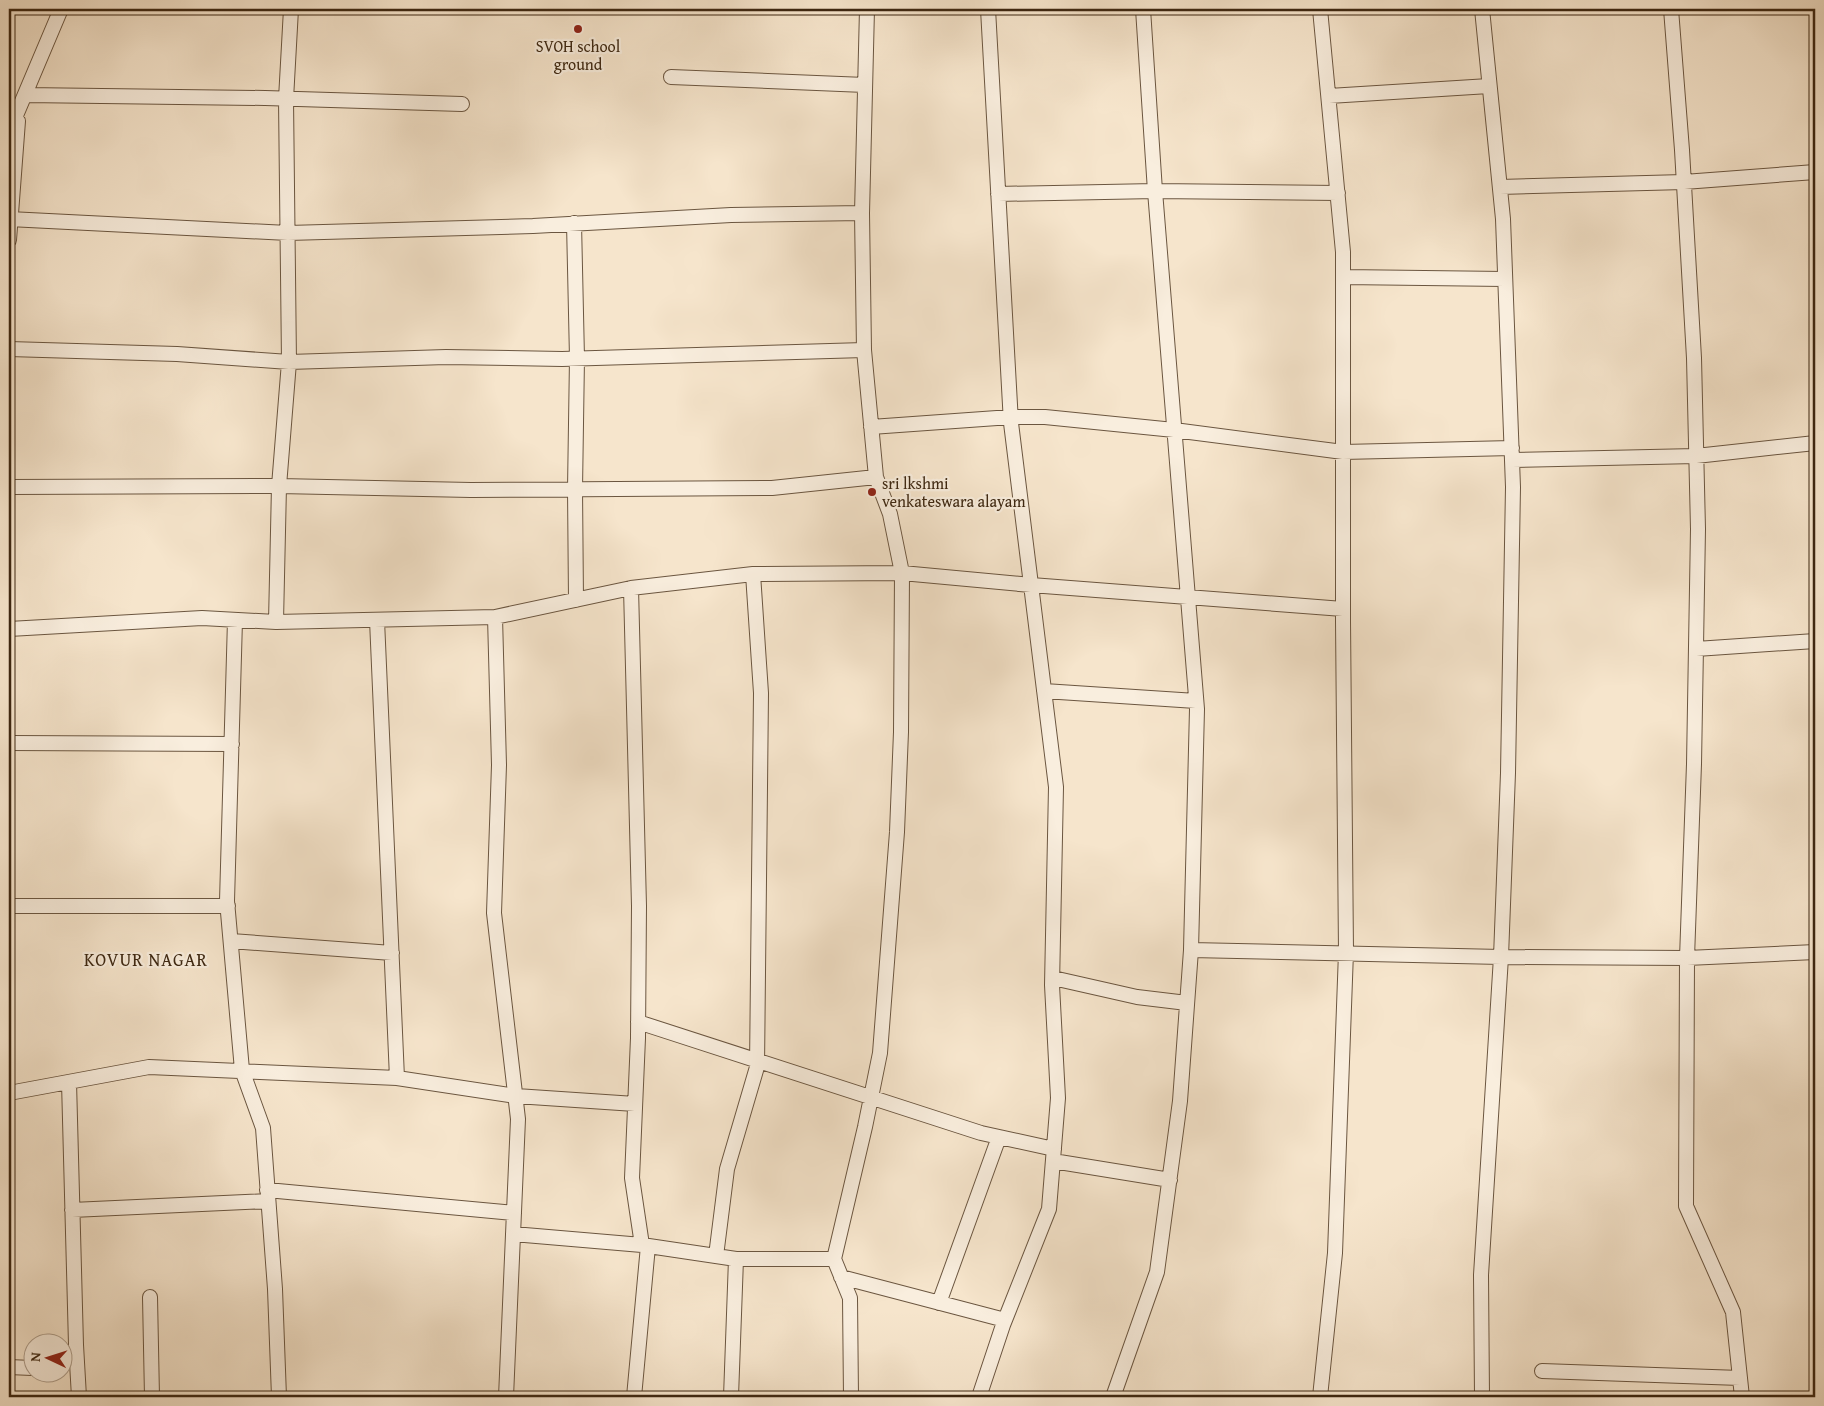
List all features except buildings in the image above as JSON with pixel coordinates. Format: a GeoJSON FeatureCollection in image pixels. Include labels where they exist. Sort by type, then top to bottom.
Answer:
{"type":"FeatureCollection","features":[{"type":"Feature","properties":{"kind":"street"},"geometry":{"type":"LineString","coordinates":[[9,132],[61,9]]}},
{"type":"Feature","properties":{"kind":"street"},"geometry":{"type":"LineString","coordinates":[[276,622],[279,486],[289,362],[286,99],[291,9]]}},
{"type":"Feature","properties":{"kind":"street"},"geometry":{"type":"LineString","coordinates":[[851,1397],[850,1298],[834,1259],[880,1053],[897,832],[901,732],[902,573],[890,514],[876,477],[864,350],[862,212],[867,9]]}},
{"type":"Feature","properties":{"kind":"street"},"geometry":{"type":"LineString","coordinates":[[979,1397],[1005,1320],[1049,1209],[1058,1098],[1053,978],[1056,787],[1011,417],[988,9]]}},
{"type":"Feature","properties":{"kind":"street"},"geometry":{"type":"LineString","coordinates":[[1113,1397],[1157,1272],[1180,1101],[1191,950],[1196,701],[1155,191],[1143,9]]}},
{"type":"Feature","properties":{"kind":"street"},"geometry":{"type":"LineString","coordinates":[[1320,9],[1343,252],[1343,608],[1346,952],[1335,1253],[1320,1397]]}},
{"type":"Feature","properties":{"kind":"street"},"geometry":{"type":"LineString","coordinates":[[1482,9],[1503,219],[1514,487],[1508,763],[1501,957],[1481,1275],[1482,1397]]}},
{"type":"Feature","properties":{"kind":"street"},"geometry":{"type":"LineString","coordinates":[[1671,9],[1684,182],[1694,358],[1698,529],[1694,764],[1687,958],[1686,1206],[1733,1312],[1742,1397]]}},
{"type":"Feature","properties":{"kind":"street"},"geometry":{"type":"LineString","coordinates":[[671,77],[865,85]]}},
{"type":"Feature","properties":{"kind":"street"},"geometry":{"type":"LineString","coordinates":[[1329,96],[1489,86]]}},
{"type":"Feature","properties":{"kind":"street"},"geometry":{"type":"LineString","coordinates":[[26,95],[462,104]]}},
{"type":"Feature","properties":{"kind":"street"},"geometry":{"type":"LineString","coordinates":[[9,240],[19,110]]}},
{"type":"Feature","properties":{"kind":"street"},"geometry":{"type":"LineString","coordinates":[[1500,187],[1684,182],[1815,172]]}},
{"type":"Feature","properties":{"kind":"street"},"geometry":{"type":"LineString","coordinates":[[998,194],[1155,191],[1338,193]]}},
{"type":"Feature","properties":{"kind":"street"},"geometry":{"type":"LineString","coordinates":[[10,219],[288,233],[574,224],[730,215],[862,212]]}},
{"type":"Feature","properties":{"kind":"street"},"geometry":{"type":"LineString","coordinates":[[574,224],[577,358],[576,600]]}},
{"type":"Feature","properties":{"kind":"street"},"geometry":{"type":"LineString","coordinates":[[1343,277],[1505,279]]}},
{"type":"Feature","properties":{"kind":"street"},"geometry":{"type":"LineString","coordinates":[[9,349],[177,354],[289,362],[446,357],[577,358],[864,350]]}},
{"type":"Feature","properties":{"kind":"street"},"geometry":{"type":"LineString","coordinates":[[872,426],[1011,417],[1045,417],[1174,430],[1343,452],[1696,456],[1815,444]]}},
{"type":"Feature","properties":{"kind":"street"},"geometry":{"type":"LineString","coordinates":[[9,486],[279,486],[471,490],[772,488],[876,477]]}},
{"type":"Feature","properties":{"kind":"street"},"geometry":{"type":"LineString","coordinates":[[9,629],[202,618],[276,622],[495,617],[630,588],[753,574],[902,573],[1188,598],[1343,608]]}},
{"type":"Feature","properties":{"kind":"street"},"geometry":{"type":"LineString","coordinates":[[716,1256],[727,1169],[757,1062],[761,693],[753,574]]}},
{"type":"Feature","properties":{"kind":"street"},"geometry":{"type":"LineString","coordinates":[[630,588],[639,906],[638,1022],[632,1178],[645,1246],[634,1397]]}},
{"type":"Feature","properties":{"kind":"street"},"geometry":{"type":"LineString","coordinates":[[495,617],[499,764],[494,913],[518,1118],[506,1397]]}},
{"type":"Feature","properties":{"kind":"street"},"geometry":{"type":"LineString","coordinates":[[235,620],[228,906],[242,1070],[263,1128],[275,1289],[279,1397]]}},
{"type":"Feature","properties":{"kind":"street"},"geometry":{"type":"LineString","coordinates":[[377,620],[397,1078]]}},
{"type":"Feature","properties":{"kind":"street"},"geometry":{"type":"LineString","coordinates":[[1696,649],[1815,642]]}},
{"type":"Feature","properties":{"kind":"street"},"geometry":{"type":"LineString","coordinates":[[1044,691],[1196,701]]}},
{"type":"Feature","properties":{"kind":"street"},"geometry":{"type":"LineString","coordinates":[[9,743],[232,744]]}},
{"type":"Feature","properties":{"kind":"street"},"geometry":{"type":"LineString","coordinates":[[9,906],[228,906]]}},
{"type":"Feature","properties":{"kind":"street"},"geometry":{"type":"LineString","coordinates":[[231,942],[392,953]]}},
{"type":"Feature","properties":{"kind":"street"},"geometry":{"type":"LineString","coordinates":[[1191,950],[1501,957],[1687,958],[1815,952]]}},
{"type":"Feature","properties":{"kind":"street"},"geometry":{"type":"LineString","coordinates":[[1053,978],[1137,997],[1187,1003]]}},
{"type":"Feature","properties":{"kind":"street"},"geometry":{"type":"LineString","coordinates":[[638,1022],[757,1062],[1053,1155],[1170,1180]]}},
{"type":"Feature","properties":{"kind":"street"},"geometry":{"type":"LineString","coordinates":[[9,1093],[150,1067],[397,1078],[516,1096],[635,1104]]}},
{"type":"Feature","properties":{"kind":"street"},"geometry":{"type":"LineString","coordinates":[[69,1082],[79,1397]]}},
{"type":"Feature","properties":{"kind":"street"},"geometry":{"type":"LineString","coordinates":[[939,1303],[999,1137]]}},
{"type":"Feature","properties":{"kind":"street"},"geometry":{"type":"LineString","coordinates":[[72,1210],[268,1195],[514,1213]]}},
{"type":"Feature","properties":{"kind":"street"},"geometry":{"type":"LineString","coordinates":[[513,1234],[645,1246],[736,1259],[834,1259]]}},
{"type":"Feature","properties":{"kind":"street"},"geometry":{"type":"LineString","coordinates":[[731,1397],[736,1259]]}},
{"type":"Feature","properties":{"kind":"street"},"geometry":{"type":"LineString","coordinates":[[842,1277],[1005,1320]]}},
{"type":"Feature","properties":{"kind":"street"},"geometry":{"type":"LineString","coordinates":[[150,1297],[152,1397]]}},
{"type":"Feature","properties":{"kind":"street"},"geometry":{"type":"LineString","coordinates":[[9,1367],[22,1368]]}},
{"type":"Feature","properties":{"kind":"street"},"geometry":{"type":"LineString","coordinates":[[72,1368],[77,1368]]}},
{"type":"Feature","properties":{"kind":"street"},"geometry":{"type":"LineString","coordinates":[[1542,1371],[1740,1378]]}},
{"type":"Feature","properties":{"kind":"place","name":"SVOH school ground"},"geometry":{"type":"Point","coordinates":[578,29]}},
{"type":"Feature","properties":{"kind":"place","name":"sri lkshmi venkateswara alayam"},"geometry":{"type":"Point","coordinates":[872,492]}},
{"type":"Feature","properties":{"kind":"district","name":"KOVUR NAGAR"},"geometry":{"type":"Point","coordinates":[146,960]}}]}
